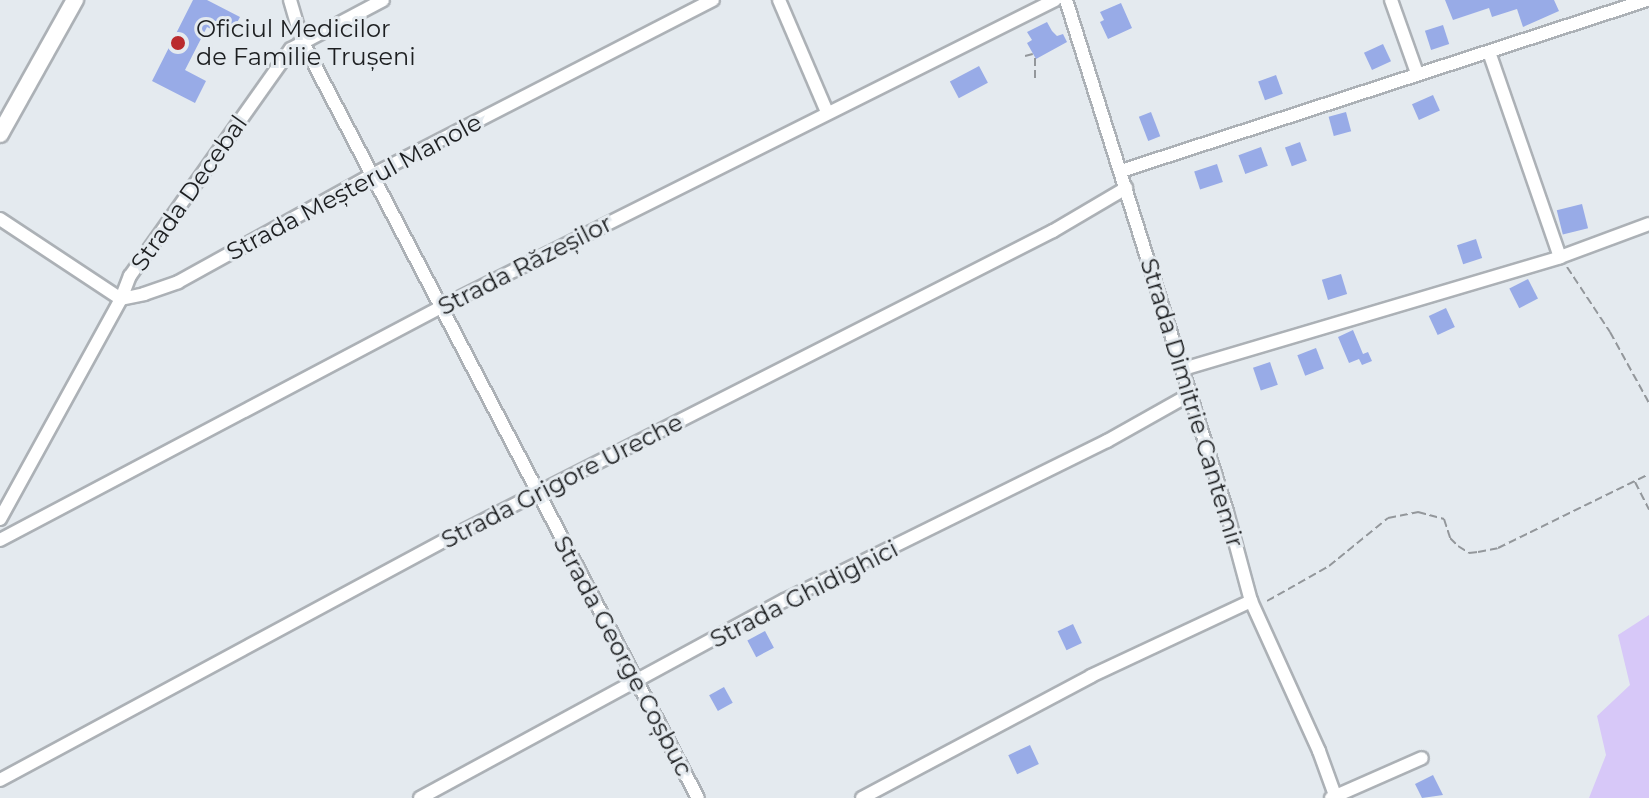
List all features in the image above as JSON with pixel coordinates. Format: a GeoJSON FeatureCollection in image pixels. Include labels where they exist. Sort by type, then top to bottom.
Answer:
{"type":"FeatureCollection","features":[{"type":"Feature","properties":{"kind":"street"},"geometry":{"type":"LineString","coordinates":[[0,134],[75,0]]}},
{"type":"Feature","properties":{"kind":"street","name":"Strada George Coșbuc"},"geometry":{"type":"LineString","coordinates":[[290,0],[302,41],[698,798]]}},
{"type":"Feature","properties":{"kind":"street","name":"Strada Decebal"},"geometry":{"type":"LineString","coordinates":[[0,519],[121,299],[130,276],[291,49],[383,0]]}},
{"type":"Feature","properties":{"kind":"street","name":"Strada Meșterul Manole"},"geometry":{"type":"LineString","coordinates":[[121,299],[178,282],[374,174],[713,0]]}},
{"type":"Feature","properties":{"kind":"street"},"geometry":{"type":"LineString","coordinates":[[779,0],[827,112]]}},
{"type":"Feature","properties":{"kind":"street","name":"Strada Răzeșilor"},"geometry":{"type":"LineString","coordinates":[[0,540],[443,306],[1055,0]]}},
{"type":"Feature","properties":{"kind":"street","name":"Strada Dimitrie Cantemir"},"geometry":{"type":"LineString","coordinates":[[1066,0],[1183,369],[1251,601],[1319,751],[1334,797]]}},
{"type":"Feature","properties":{"kind":"street"},"geometry":{"type":"LineString","coordinates":[[1391,0],[1417,73]]}},
{"type":"Feature","properties":{"kind":"street"},"geometry":{"type":"LineString","coordinates":[[1121,171],[1647,0]]}},
{"type":"Feature","properties":{"kind":"street"},"geometry":{"type":"LineString","coordinates":[[1489,52],[1560,257]]}},
{"type":"Feature","properties":{"kind":"street","name":"Strada Grigore Ureche"},"geometry":{"type":"LineString","coordinates":[[0,780],[537,494],[1053,231],[1126,188]]}},
{"type":"Feature","properties":{"kind":"street"},"geometry":{"type":"LineString","coordinates":[[0,219],[121,299]]}},
{"type":"Feature","properties":{"kind":"street"},"geometry":{"type":"LineString","coordinates":[[1183,369],[1560,257],[1649,224]]}},
{"type":"Feature","properties":{"kind":"street","name":"Strada Ghidighici"},"geometry":{"type":"LineString","coordinates":[[420,798],[785,600],[1093,448],[1189,395]]}},
{"type":"Feature","properties":{"kind":"street"},"geometry":{"type":"LineString","coordinates":[[862,798],[1091,676],[1251,601]]}},
{"type":"Feature","properties":{"kind":"street"},"geometry":{"type":"LineString","coordinates":[[1334,797],[1422,758]]}},
{"type":"Feature","properties":{"kind":"path"},"geometry":{"type":"LineString","coordinates":[[1025,56],[1034,56],[1035,81]]}},
{"type":"Feature","properties":{"kind":"path"},"geometry":{"type":"LineString","coordinates":[[1560,257],[1610,332],[1649,403]]}},
{"type":"Feature","properties":{"kind":"path"},"geometry":{"type":"LineString","coordinates":[[1251,601],[1268,601],[1329,566],[1388,518],[1418,512],[1444,519],[1450,538],[1458,546],[1469,553],[1478,552],[1498,548],[1649,474]]}},
{"type":"Feature","properties":{"kind":"path"},"geometry":{"type":"LineString","coordinates":[[1635,481],[1649,510]]}},
{"type":"Feature","properties":{"kind":"shaded area"},"geometry":{"type":"Polygon","coordinates":[[[1649,615],[1649,798],[1589,798],[1606,755],[1597,716],[1630,685],[1618,635],[1649,615]]]}},
{"type":"Feature","properties":{"kind":"building"},"geometry":{"type":"Polygon","coordinates":[[[193,0],[207,0],[240,17],[229,38],[207,27],[185,70],[206,81],[195,103],[152,81],[193,0]]]}},
{"type":"Feature","properties":{"kind":"building"},"geometry":{"type":"Polygon","coordinates":[[[1445,0],[1554,0],[1559,11],[1523,27],[1517,9],[1492,17],[1489,8],[1453,20],[1445,0]]]}},
{"type":"Feature","properties":{"kind":"building"},"geometry":{"type":"Polygon","coordinates":[[[1121,3],[1132,28],[1108,39],[1100,22],[1104,20],[1100,12],[1121,3]]]}},
{"type":"Feature","properties":{"kind":"building"},"geometry":{"type":"Polygon","coordinates":[[[1047,22],[1057,36],[1063,34],[1067,42],[1036,59],[1027,43],[1032,40],[1027,32],[1047,22]]]}},
{"type":"Feature","properties":{"kind":"building"},"geometry":{"type":"Polygon","coordinates":[[[1443,25],[1449,44],[1431,50],[1425,31],[1443,25]]]}},
{"type":"Feature","properties":{"kind":"building"},"geometry":{"type":"Polygon","coordinates":[[[1383,44],[1391,61],[1372,70],[1364,53],[1383,44]]]}},
{"type":"Feature","properties":{"kind":"building"},"geometry":{"type":"Polygon","coordinates":[[[979,66],[988,83],[959,98],[950,81],[979,66]]]}},
{"type":"Feature","properties":{"kind":"building"},"geometry":{"type":"Polygon","coordinates":[[[1276,75],[1283,94],[1265,100],[1258,81],[1276,75]]]}},
{"type":"Feature","properties":{"kind":"building"},"geometry":{"type":"Polygon","coordinates":[[[1433,95],[1440,111],[1419,120],[1412,104],[1433,95]]]}},
{"type":"Feature","properties":{"kind":"building"},"geometry":{"type":"Polygon","coordinates":[[[1151,112],[1160,136],[1148,141],[1139,117],[1151,112]]]}},
{"type":"Feature","properties":{"kind":"building"},"geometry":{"type":"Polygon","coordinates":[[[1346,112],[1351,131],[1334,136],[1329,117],[1346,112]]]}},
{"type":"Feature","properties":{"kind":"building"},"geometry":{"type":"Polygon","coordinates":[[[1300,142],[1307,161],[1292,166],[1285,147],[1300,142]]]}},
{"type":"Feature","properties":{"kind":"building"},"geometry":{"type":"Polygon","coordinates":[[[1261,147],[1268,166],[1245,174],[1238,155],[1261,147]]]}},
{"type":"Feature","properties":{"kind":"building"},"geometry":{"type":"Polygon","coordinates":[[[1217,164],[1223,182],[1200,189],[1194,171],[1217,164]]]}},
{"type":"Feature","properties":{"kind":"building"},"geometry":{"type":"Polygon","coordinates":[[[1582,204],[1588,228],[1563,235],[1557,210],[1582,204]]]}},
{"type":"Feature","properties":{"kind":"building"},"geometry":{"type":"Polygon","coordinates":[[[1476,239],[1482,258],[1463,264],[1457,245],[1476,239]]]}},
{"type":"Feature","properties":{"kind":"building"},"geometry":{"type":"Polygon","coordinates":[[[1341,274],[1347,294],[1328,300],[1322,280],[1341,274]]]}},
{"type":"Feature","properties":{"kind":"building"},"geometry":{"type":"Polygon","coordinates":[[[1528,279],[1538,299],[1519,308],[1509,289],[1528,279]]]}},
{"type":"Feature","properties":{"kind":"building"},"geometry":{"type":"Polygon","coordinates":[[[1446,308],[1455,327],[1438,335],[1429,316],[1446,308]]]}},
{"type":"Feature","properties":{"kind":"building"},"geometry":{"type":"Polygon","coordinates":[[[1353,330],[1363,354],[1368,352],[1372,361],[1362,365],[1359,359],[1349,363],[1338,337],[1353,330]]]}},
{"type":"Feature","properties":{"kind":"building"},"geometry":{"type":"Polygon","coordinates":[[[1316,348],[1324,369],[1305,376],[1297,355],[1316,348]]]}},
{"type":"Feature","properties":{"kind":"building"},"geometry":{"type":"Polygon","coordinates":[[[1270,362],[1278,385],[1261,391],[1253,368],[1270,362]]]}},
{"type":"Feature","properties":{"kind":"building"},"geometry":{"type":"Polygon","coordinates":[[[1073,624],[1082,643],[1066,650],[1058,631],[1073,624]]]}},
{"type":"Feature","properties":{"kind":"building"},"geometry":{"type":"Polygon","coordinates":[[[765,631],[774,648],[756,657],[747,640],[765,631]]]}},
{"type":"Feature","properties":{"kind":"building"},"geometry":{"type":"Polygon","coordinates":[[[724,687],[733,703],[718,711],[709,695],[724,687]]]}},
{"type":"Feature","properties":{"kind":"building"},"geometry":{"type":"Polygon","coordinates":[[[1030,745],[1039,764],[1017,774],[1008,755],[1030,745]]]}},
{"type":"Feature","properties":{"kind":"building"},"geometry":{"type":"Polygon","coordinates":[[[1433,775],[1443,795],[1422,798],[1415,784],[1433,775]]]}},
{"type":"Feature","properties":{"kind":"place","name":"Oficiul Medicilor de Familie Trușeni"},"geometry":{"type":"Point","coordinates":[178,43]}}]}
